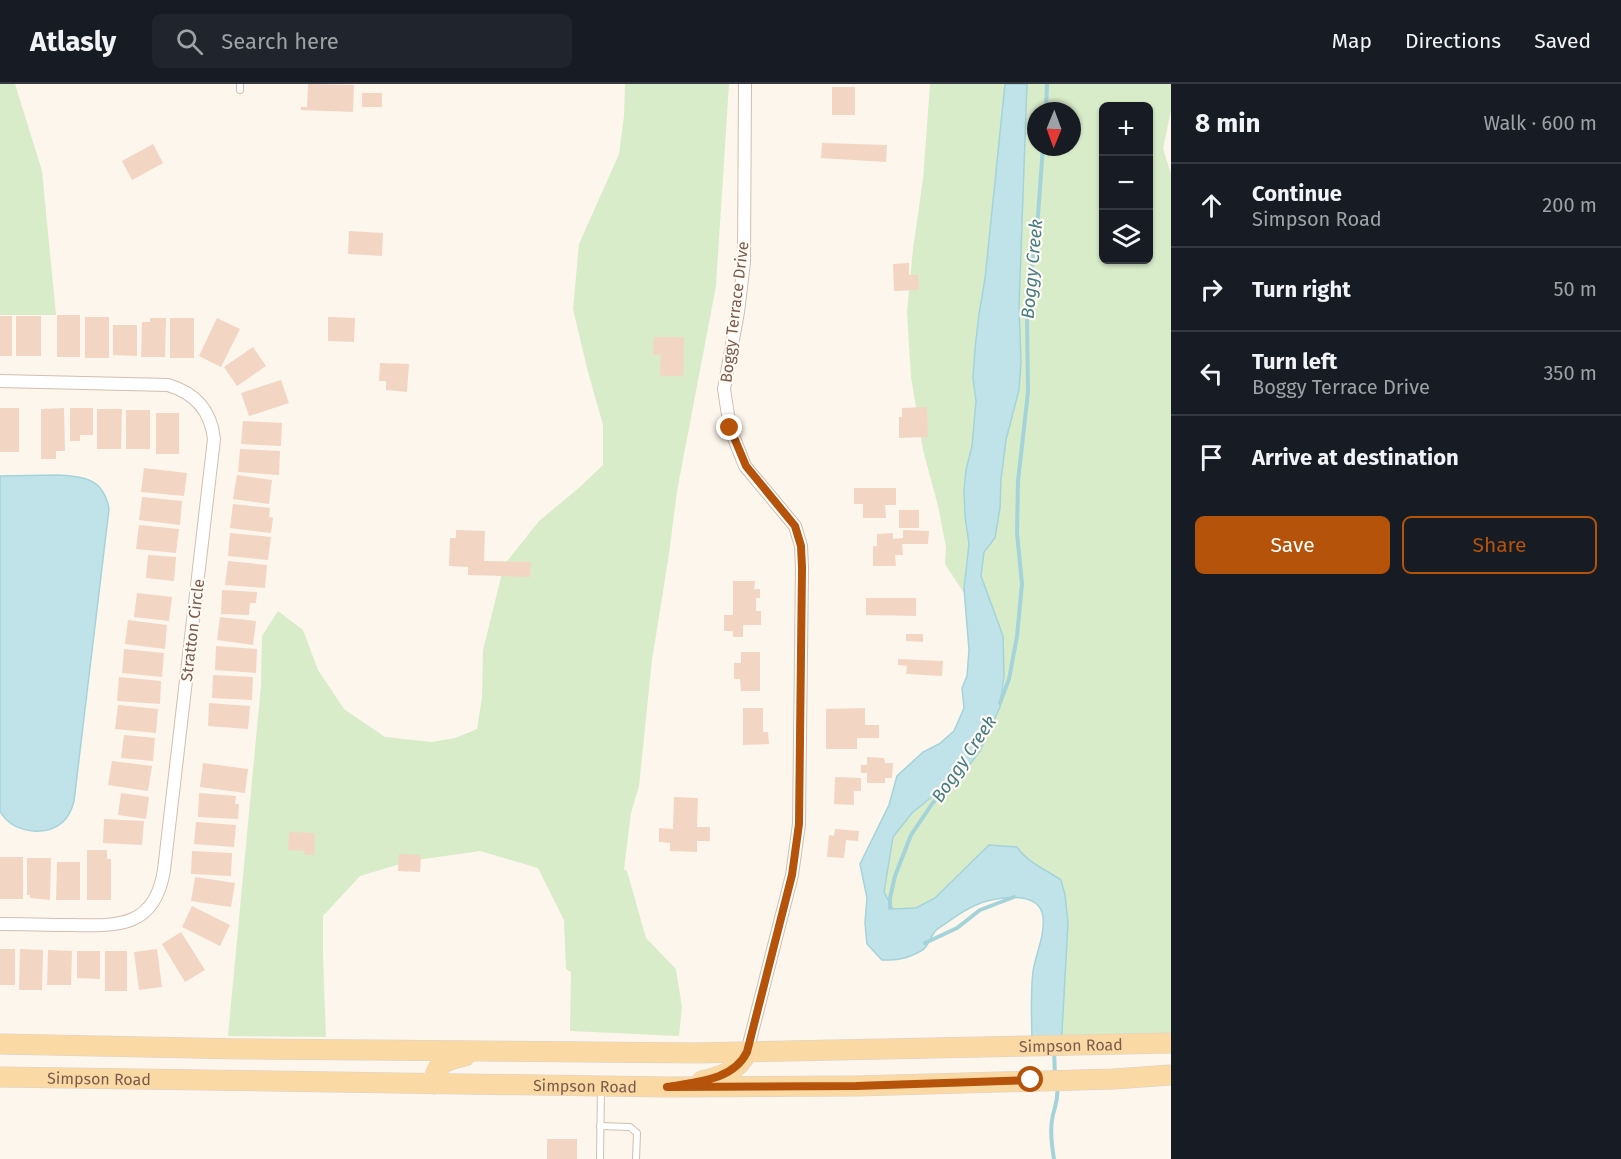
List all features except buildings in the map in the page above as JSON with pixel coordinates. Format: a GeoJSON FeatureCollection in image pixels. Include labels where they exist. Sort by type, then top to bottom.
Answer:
{"type":"FeatureCollection","features":[{"type":"Feature","properties":{"kind":"main road","name":"Simpson Road"},"geometry":{"type":"LineString","coordinates":[[0,1044],[242,1049],[747,1052],[1171,1044]]}},
{"type":"Feature","properties":{"kind":"main road"},"geometry":{"type":"LineString","coordinates":[[434,1084],[438,1068],[444,1063],[483,1051]]}},
{"type":"Feature","properties":{"kind":"main road"},"geometry":{"type":"LineString","coordinates":[[667,1087],[718,1077],[742,1063],[747,1052]]}},
{"type":"Feature","properties":{"kind":"main road","name":"Simpson Road"},"geometry":{"type":"LineString","coordinates":[[0,1077],[667,1087],[856,1086],[1171,1076]]}},
{"type":"Feature","properties":{"kind":"street","name":"Boggy Terrace Drive"},"geometry":{"type":"LineString","coordinates":[[745,84],[744,262],[738,312],[724,389],[730,428],[746,466],[795,526],[801,546],[802,568],[799,824],[792,875],[747,1052]]}},
{"type":"Feature","properties":{"kind":"street","name":"Stratton Circle"},"geometry":{"type":"LineString","coordinates":[[0,381],[168,385],[184,391],[199,402],[211,422],[214,439],[166,858],[159,891],[144,912],[124,923],[102,926],[0,924]]}},
{"type":"Feature","properties":{"kind":"lane"},"geometry":{"type":"LineString","coordinates":[[600,1159],[601,1087]]}},
{"type":"Feature","properties":{"kind":"lane"},"geometry":{"type":"LineString","coordinates":[[600,1126],[630,1127],[637,1133],[636,1159]]}},
{"type":"Feature","properties":{"kind":"green space"},"geometry":{"type":"Polygon","coordinates":[[[0,84],[15,84],[42,171],[56,315],[0,315],[0,84]]]}},
{"type":"Feature","properties":{"kind":"green space"},"geometry":{"type":"Polygon","coordinates":[[[625,84],[729,84],[716,286],[677,491],[652,660],[639,786],[631,813],[624,869],[627,871],[646,938],[676,969],[682,1007],[679,1036],[570,1031],[571,972],[566,969],[564,920],[538,868],[480,851],[410,861],[360,876],[323,916],[326,1037],[228,1036],[261,685],[262,636],[278,611],[303,630],[318,670],[344,709],[385,737],[432,742],[455,738],[477,729],[482,698],[483,650],[504,565],[539,521],[603,465],[603,425],[573,309],[579,244],[619,154],[625,84]]]}},
{"type":"Feature","properties":{"kind":"green space"},"geometry":{"type":"Polygon","coordinates":[[[930,84],[1005,84],[985,279],[975,349],[973,378],[976,401],[972,446],[966,470],[965,516],[969,544],[964,593],[945,564],[946,547],[923,450],[911,377],[907,312],[923,179],[930,84]]]}},
{"type":"Feature","properties":{"kind":"green space"},"geometry":{"type":"Polygon","coordinates":[[[1027,84],[1171,84],[1171,110],[1163,149],[1171,174],[1171,1051],[1061,1050],[1068,923],[1065,895],[1061,880],[1032,862],[1017,847],[989,845],[935,898],[916,908],[893,909],[884,892],[893,837],[912,813],[967,768],[980,751],[1000,707],[1004,675],[1003,636],[981,576],[984,552],[995,538],[1006,440],[1009,423],[1014,413],[1021,362],[1019,307],[1027,84]]]}},
{"type":"Feature","properties":{"kind":"water"},"geometry":{"type":"Polygon","coordinates":[[[1005,84],[1027,84],[1019,307],[1021,362],[1019,390],[1006,440],[995,538],[984,552],[981,576],[1003,636],[1004,675],[1000,707],[980,751],[967,768],[912,813],[893,837],[884,892],[893,909],[916,908],[935,898],[989,845],[1017,847],[1032,862],[1061,880],[1068,923],[1061,1050],[1032,1049],[1032,980],[1043,924],[1040,908],[1034,902],[1004,898],[976,905],[937,929],[921,951],[911,956],[882,960],[867,944],[865,923],[867,898],[860,864],[889,805],[897,776],[923,752],[939,744],[954,731],[964,708],[962,688],[967,676],[969,650],[964,588],[969,544],[964,490],[972,446],[976,401],[973,378],[975,349],[985,279],[1005,84]]]}},
{"type":"Feature","properties":{"kind":"water"},"geometry":{"type":"Polygon","coordinates":[[[58,475],[84,478],[98,485],[103,491],[109,509],[74,801],[63,822],[47,830],[38,831],[12,824],[0,811],[0,476],[58,475]]]}},
{"type":"Feature","properties":{"kind":"waterway","name":"Boggy Creek"},"geometry":{"type":"LineString","coordinates":[[1046,102],[1047,84]]}},
{"type":"Feature","properties":{"kind":"waterway","name":"Boggy Creek"},"geometry":{"type":"LineString","coordinates":[[1000,703],[1009,679],[1017,636],[1022,584],[1017,533],[1018,481],[1028,392],[1027,318],[1042,156]]}},
{"type":"Feature","properties":{"kind":"waterway","name":"Boggy Creek"},"geometry":{"type":"LineString","coordinates":[[890,908],[895,876],[911,835],[932,804],[956,775]]}},
{"type":"Feature","properties":{"kind":"waterway","name":"Boggy Creek"},"geometry":{"type":"LineString","coordinates":[[925,943],[957,928],[980,910],[1014,897]]}},
{"type":"Feature","properties":{"kind":"waterway","name":"Boggy Creek"},"geometry":{"type":"LineString","coordinates":[[1054,1050],[1055,1076]]}},
{"type":"Feature","properties":{"kind":"waterway","name":"Boggy Creek"},"geometry":{"type":"LineString","coordinates":[[1054,1159],[1051,1129],[1057,1100],[1057,1086]]}},
{"type":"Feature","properties":{"kind":"route"},"geometry":{"type":"LineString","coordinates":[[730,428],[746,466],[795,526],[801,546],[799,824],[792,875],[747,1052],[742,1063],[718,1077],[667,1087],[856,1086],[1031,1080]]}}]}
